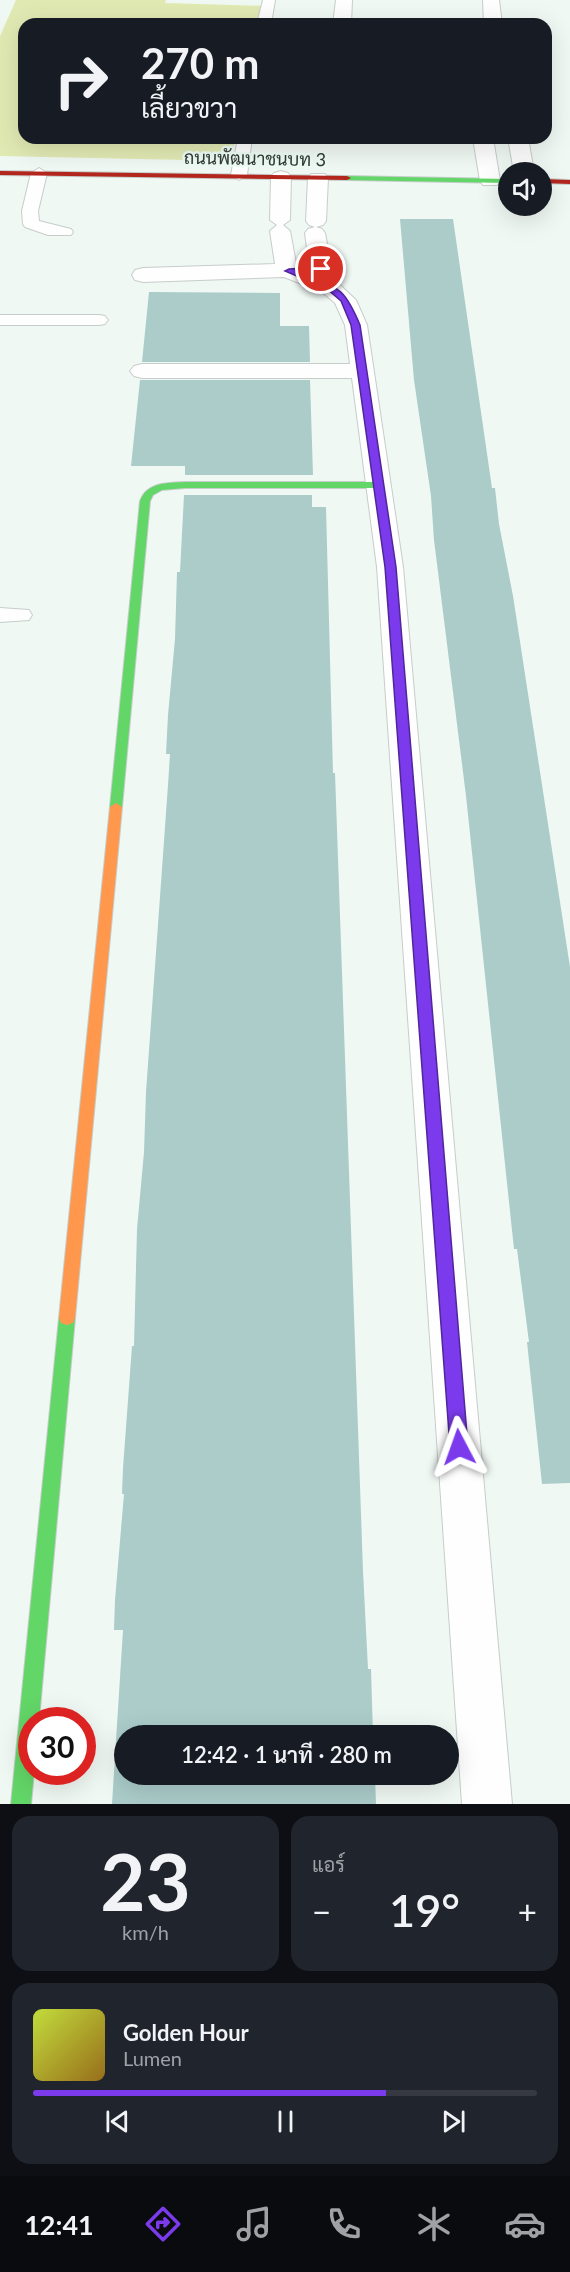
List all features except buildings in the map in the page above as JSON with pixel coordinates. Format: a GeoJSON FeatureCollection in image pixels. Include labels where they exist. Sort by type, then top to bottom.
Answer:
{"type":"FeatureCollection","features":[{"type":"Feature","properties":{"kind":"street"},"geometry":{"type":"LineString","coordinates":[[342,18],[344,0]]}},
{"type":"Feature","properties":{"kind":"street"},"geometry":{"type":"LineString","coordinates":[[491,0],[492,18]]}},
{"type":"Feature","properties":{"kind":"street"},"geometry":{"type":"LineString","coordinates":[[485,144],[498,178]]}},
{"type":"Feature","properties":{"kind":"street"},"geometry":{"type":"LineString","coordinates":[[519,144],[522,162]]}},
{"type":"Feature","properties":{"kind":"street","name":"ถนนพัฒนาชนบท 3"},"geometry":{"type":"LineString","coordinates":[[0,173],[238,175],[498,181]]}},
{"type":"Feature","properties":{"kind":"street"},"geometry":{"type":"LineString","coordinates":[[281,177],[280,226],[283,259],[289,271]]}},
{"type":"Feature","properties":{"kind":"street"},"geometry":{"type":"LineString","coordinates":[[318,178],[316,227],[326,278],[345,300],[353,318],[363,371],[391,579],[487,1804]]}},
{"type":"Feature","properties":{"kind":"street"},"geometry":{"type":"LineString","coordinates":[[552,181],[570,182]]}},
{"type":"Feature","properties":{"kind":"street"},"geometry":{"type":"LineString","coordinates":[[143,275],[289,271],[326,278]]}},
{"type":"Feature","properties":{"kind":"street"},"geometry":{"type":"LineString","coordinates":[[142,371],[363,371]]}},
{"type":"Feature","properties":{"kind":"street"},"geometry":{"type":"LineString","coordinates":[[21,1804],[145,501],[148,493],[160,487],[185,484],[378,485]]}},
{"type":"Feature","properties":{"kind":"lane"},"geometry":{"type":"LineString","coordinates":[[265,18],[268,0]]}},
{"type":"Feature","properties":{"kind":"lane"},"geometry":{"type":"LineString","coordinates":[[238,175],[244,144]]}},
{"type":"Feature","properties":{"kind":"lane"},"geometry":{"type":"LineString","coordinates":[[39,173],[30,211],[31,224],[48,230],[65,232]]}},
{"type":"Feature","properties":{"kind":"lane"},"geometry":{"type":"LineString","coordinates":[[0,320],[99,320]]}},
{"type":"Feature","properties":{"kind":"green space"},"geometry":{"type":"Polygon","coordinates":[[[16,0],[166,0],[165,3],[268,6],[265,18],[18,18],[18,144],[234,144],[230,161],[0,156],[0,36],[16,0]]]}},
{"type":"Feature","properties":{"kind":"traffic: fast"},"geometry":{"type":"LineString","coordinates":[[347,178],[498,181]]}},
{"type":"Feature","properties":{"kind":"traffic: fast"},"geometry":{"type":"LineString","coordinates":[[116,807],[145,501],[148,493],[160,487],[185,485],[378,485]]}},
{"type":"Feature","properties":{"kind":"traffic: fast"},"geometry":{"type":"LineString","coordinates":[[21,1804],[67,1318]]}},
{"type":"Feature","properties":{"kind":"traffic: slow"},"geometry":{"type":"LineString","coordinates":[[67,1318],[116,807]]}},
{"type":"Feature","properties":{"kind":"traffic: jam"},"geometry":{"type":"LineString","coordinates":[[0,173],[347,178]]}},
{"type":"Feature","properties":{"kind":"traffic: jam"},"geometry":{"type":"LineString","coordinates":[[552,181],[570,182]]}},
{"type":"Feature","properties":{"kind":"route"},"geometry":{"type":"LineString","coordinates":[[321,269],[289,271],[330,287],[345,300],[356,325],[390,567],[459,1447]]}}]}
